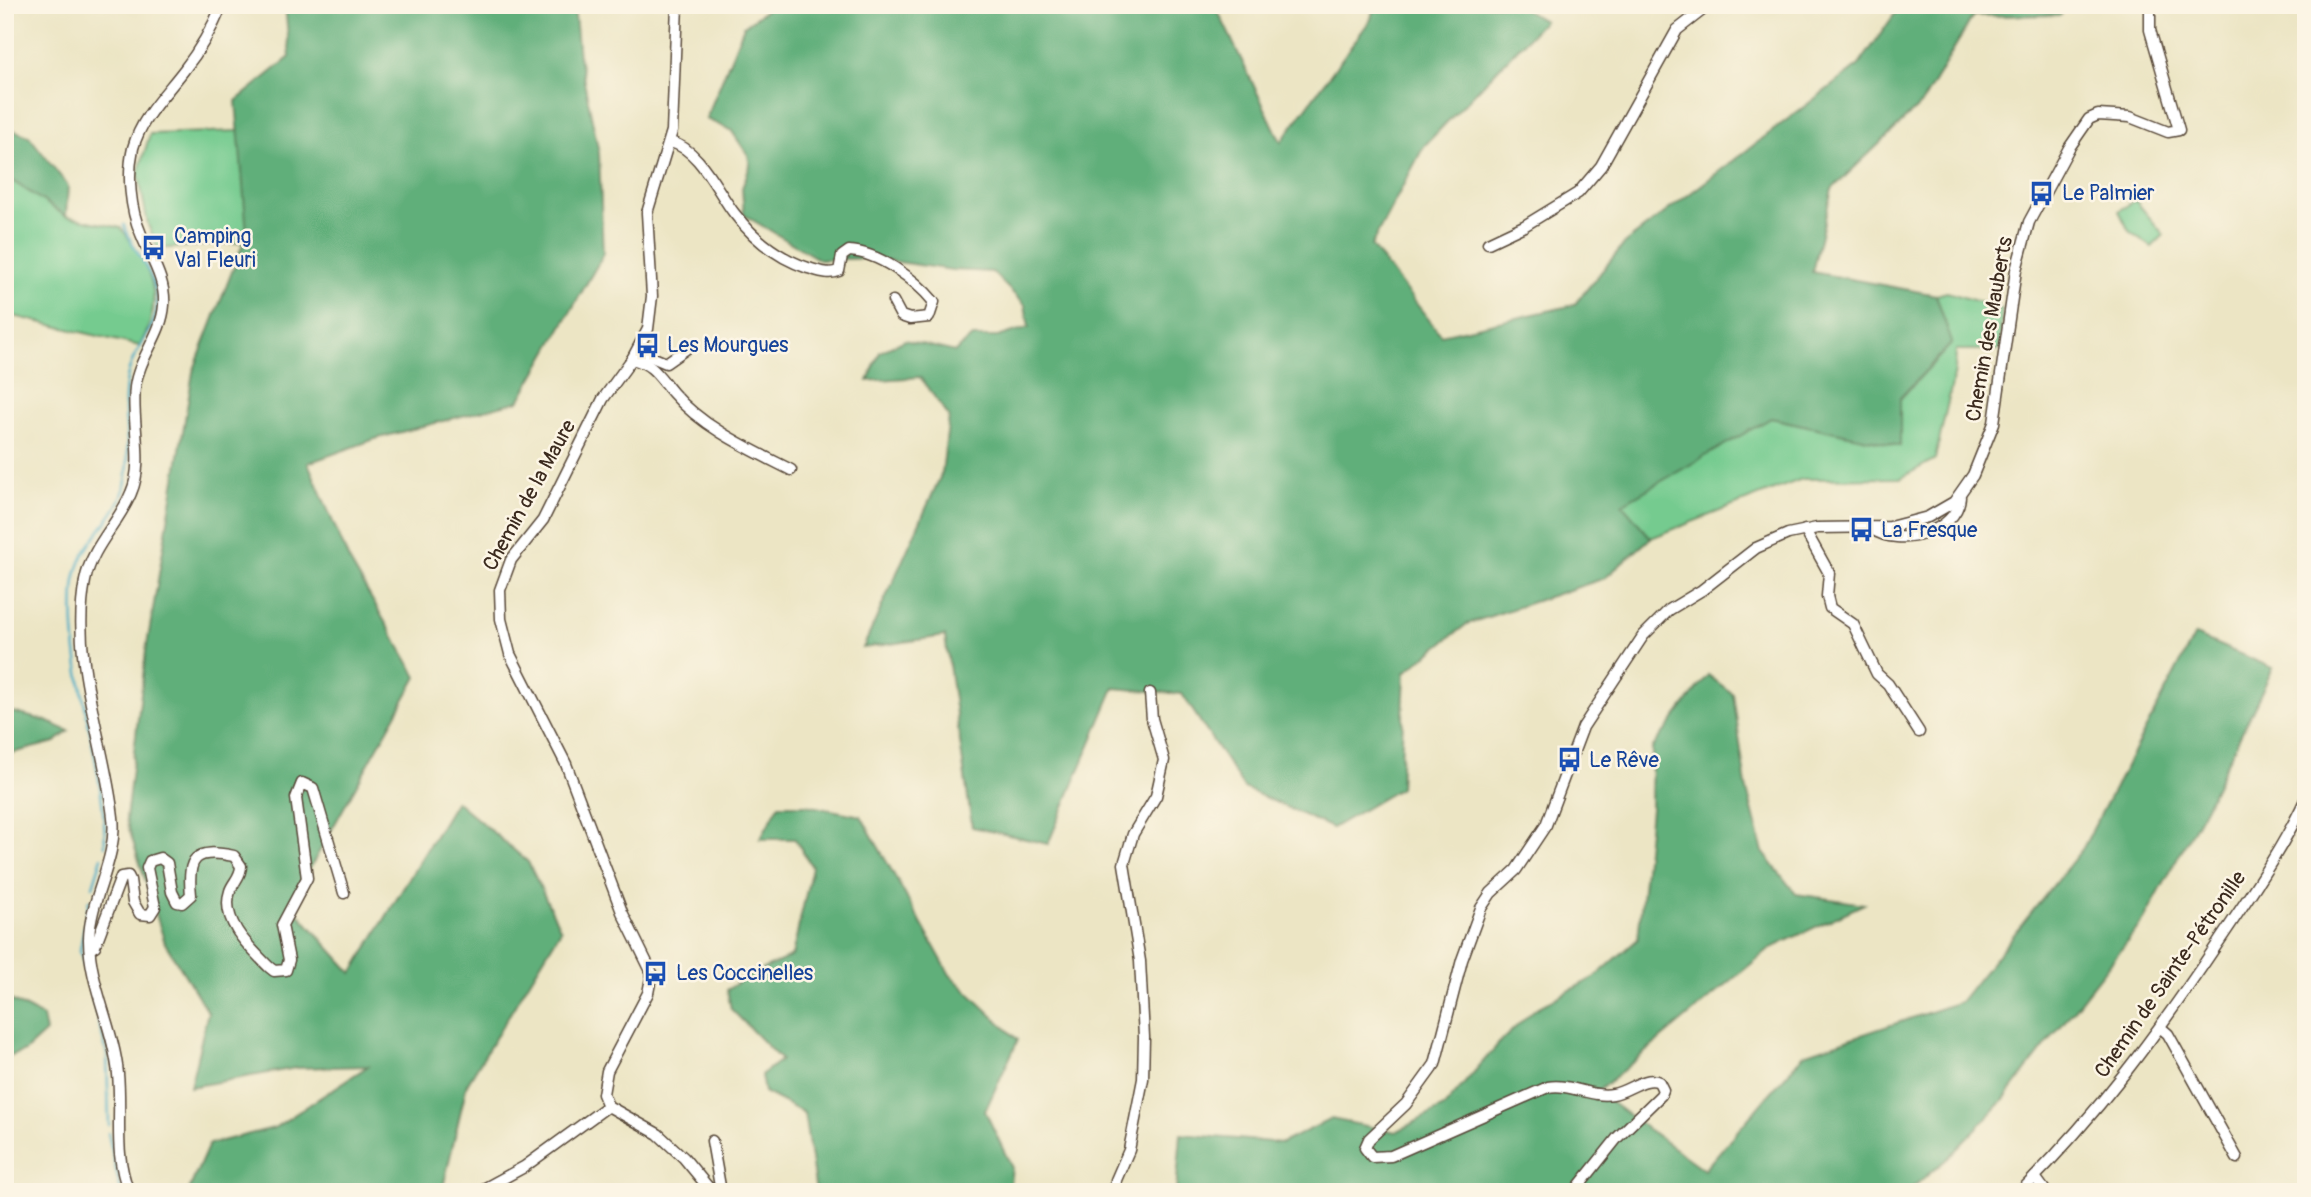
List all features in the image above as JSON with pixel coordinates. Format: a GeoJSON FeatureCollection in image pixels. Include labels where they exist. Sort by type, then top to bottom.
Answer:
{"type":"FeatureCollection","features":[{"type":"Feature","properties":{"kind":"street"},"geometry":{"type":"LineString","coordinates":[[129,1192],[120,1162],[116,1057],[90,949],[91,922],[114,833],[104,764],[87,684],[82,599],[98,542],[124,507],[135,482],[136,383],[162,321],[164,307],[162,281],[136,222],[131,194],[131,162],[137,136],[149,113],[202,46],[222,5]]}},
{"type":"Feature","properties":{"kind":"street","name":"Chemin de la Maure"},"geometry":{"type":"LineString","coordinates":[[608,1106],[603,1094],[607,1071],[648,993],[652,973],[622,912],[566,764],[510,654],[500,605],[501,583],[511,560],[543,520],[603,400],[635,355],[648,329],[651,312],[647,213],[670,142],[677,5]]}},
{"type":"Feature","properties":{"kind":"street"},"geometry":{"type":"LineString","coordinates":[[1488,243],[1524,226],[1578,193],[1601,166],[1676,30],[1709,5]]}},
{"type":"Feature","properties":{"kind":"street","name":"Chemin des Mauberts"},"geometry":{"type":"LineString","coordinates":[[1574,1192],[1618,1137],[1661,1096],[1663,1090],[1659,1082],[1648,1080],[1609,1095],[1568,1086],[1548,1087],[1391,1156],[1372,1157],[1365,1148],[1368,1139],[1406,1104],[1435,1064],[1462,960],[1481,908],[1491,893],[1516,870],[1551,817],[1583,727],[1631,650],[1655,622],[1702,590],[1740,558],[1780,537],[1805,530],[1872,530],[1928,517],[1960,496],[1973,475],[1994,423],[2016,270],[2029,222],[2068,148],[2086,123],[2098,115],[2130,117],[2168,132],[2179,130],[2148,21],[2150,5]]}},
{"type":"Feature","properties":{"kind":"street"},"geometry":{"type":"LineString","coordinates":[[670,142],[680,144],[693,155],[736,216],[774,252],[791,262],[830,274],[839,271],[842,256],[849,251],[864,251],[926,292],[934,302],[934,309],[929,317],[910,320],[901,316],[893,300]]}},
{"type":"Feature","properties":{"kind":"street"},"geometry":{"type":"LineString","coordinates":[[635,355],[666,363],[686,349]]}},
{"type":"Feature","properties":{"kind":"street"},"geometry":{"type":"LineString","coordinates":[[635,355],[654,369],[673,394],[701,417],[735,441],[791,470]]}},
{"type":"Feature","properties":{"kind":"street"},"geometry":{"type":"LineString","coordinates":[[1805,530],[1829,573],[1826,596],[1830,608],[1853,624],[1877,674],[1888,684],[1919,732]]}},
{"type":"Feature","properties":{"kind":"street"},"geometry":{"type":"LineString","coordinates":[[1115,1192],[1116,1180],[1129,1150],[1143,1079],[1140,961],[1124,864],[1133,834],[1156,796],[1164,760],[1152,719],[1150,693]]}},
{"type":"Feature","properties":{"kind":"street"},"geometry":{"type":"LineString","coordinates":[[90,949],[95,946],[121,877],[128,876],[130,880],[136,910],[140,914],[150,915],[155,907],[147,868],[150,860],[160,858],[167,863],[172,892],[177,902],[182,903],[191,895],[190,871],[193,860],[199,855],[216,853],[234,856],[241,866],[230,891],[229,907],[239,936],[274,971],[286,970],[289,960],[282,925],[307,878],[296,798],[302,783],[313,788],[344,893]]}},
{"type":"Feature","properties":{"kind":"street","name":"Chemin de Sainte-Pétronille"},"geometry":{"type":"LineString","coordinates":[[2020,1192],[2075,1137],[2161,1028],[2285,844],[2306,798]]}},
{"type":"Feature","properties":{"kind":"street"},"geometry":{"type":"LineString","coordinates":[[2161,1028],[2168,1034],[2238,1158]]}},
{"type":"Feature","properties":{"kind":"street"},"geometry":{"type":"LineString","coordinates":[[478,1192],[524,1167],[608,1106],[658,1134],[684,1158],[712,1192]]}},
{"type":"Feature","properties":{"kind":"street"},"geometry":{"type":"LineString","coordinates":[[712,1142],[721,1192]]}},
{"type":"Feature","properties":{"kind":"street"},"geometry":{"type":"LineString","coordinates":[[2035,1177],[2046,1192]]}},
{"type":"Feature","properties":{"kind":"green space"},"geometry":{"type":"Polygon","coordinates":[[[285,5],[574,5],[579,57],[599,153],[603,255],[519,401],[375,439],[308,463],[349,560],[417,677],[290,904],[352,973],[456,801],[528,862],[561,930],[467,1084],[442,1192],[188,1192],[209,1144],[274,1128],[368,1066],[296,1068],[190,1087],[208,1012],[165,943],[126,819],[146,651],[193,372],[247,233],[236,101],[290,57],[285,5]]]}},
{"type":"Feature","properties":{"kind":"green space"},"geometry":{"type":"Polygon","coordinates":[[[773,5],[1215,5],[1281,142],[1371,19],[1374,5],[1516,5],[1544,21],[1424,146],[1371,246],[1441,335],[1574,305],[1625,243],[1859,65],[1901,5],[2063,5],[2061,15],[1973,16],[1922,103],[1832,189],[1812,272],[1936,295],[1952,343],[1900,398],[1900,446],[1771,418],[1622,504],[1651,538],[1605,578],[1467,624],[1405,672],[1400,788],[1332,828],[1244,788],[1182,694],[1114,688],[1048,844],[972,827],[945,636],[863,648],[942,473],[949,417],[920,377],[868,381],[880,352],[905,340],[955,352],[972,337],[998,337],[1029,327],[1025,305],[992,272],[952,270],[871,258],[820,260],[744,215],[742,188],[750,166],[748,155],[731,130],[706,119],[744,26],[773,5]]]}},
{"type":"Feature","properties":{"kind":"green space"},"geometry":{"type":"Polygon","coordinates":[[[5,127],[29,136],[68,186],[66,216],[5,176],[5,127]]]}},
{"type":"Feature","properties":{"kind":"green space"},"geometry":{"type":"Polygon","coordinates":[[[268,130],[283,239],[158,249],[148,225],[138,173],[150,134],[268,130]]]}},
{"type":"Feature","properties":{"kind":"green space"},"geometry":{"type":"Polygon","coordinates":[[[5,176],[66,216],[121,228],[141,257],[152,284],[152,313],[140,346],[5,314],[5,176]]]}},
{"type":"Feature","properties":{"kind":"green space"},"geometry":{"type":"Polygon","coordinates":[[[2135,200],[2164,235],[2152,247],[2129,231],[2119,211],[2135,200]]]}},
{"type":"Feature","properties":{"kind":"green space"},"geometry":{"type":"Polygon","coordinates":[[[1947,292],[2002,309],[2000,350],[1956,350],[1955,371],[1935,459],[1901,478],[1802,479],[1651,538],[1621,504],[1771,418],[1900,446],[1900,399],[1952,343],[1936,295],[1947,292]]]}},
{"type":"Feature","properties":{"kind":"green space"},"geometry":{"type":"Polygon","coordinates":[[[2195,635],[2273,668],[2207,804],[2144,920],[2000,1104],[1948,1158],[1907,1192],[1176,1192],[1181,1134],[1282,1143],[1331,1119],[1396,1132],[1444,1107],[1501,1041],[1535,1009],[1595,977],[1638,939],[1651,809],[1652,748],[1708,675],[1733,694],[1746,786],[1763,852],[1796,894],[1864,904],[1769,949],[1597,1092],[1704,1170],[1804,1054],[1960,1002],[2083,848],[2195,635]]]}},
{"type":"Feature","properties":{"kind":"green space"},"geometry":{"type":"Polygon","coordinates":[[[5,710],[46,721],[69,731],[55,742],[5,755],[5,710]]]}},
{"type":"Feature","properties":{"kind":"green space"},"geometry":{"type":"Polygon","coordinates":[[[779,805],[806,805],[861,816],[950,975],[1018,1040],[985,1111],[1012,1168],[1009,1192],[816,1192],[804,1113],[764,1092],[761,1075],[781,1060],[731,1009],[727,990],[748,976],[792,956],[812,867],[795,839],[760,839],[779,805]]]}},
{"type":"Feature","properties":{"kind":"green space"},"geometry":{"type":"Polygon","coordinates":[[[5,997],[43,1017],[46,1032],[25,1051],[5,1058],[5,997]]]}},
{"type":"Feature","properties":{"kind":"waterway"},"geometry":{"type":"LineString","coordinates":[[105,846],[99,782],[76,654],[74,589],[81,560],[122,496],[128,465],[126,386],[132,361],[152,326],[157,308],[155,287],[124,225]]}},
{"type":"Feature","properties":{"kind":"waterway"},"geometry":{"type":"LineString","coordinates":[[93,886],[102,857]]}},
{"type":"Feature","properties":{"kind":"waterway"},"geometry":{"type":"LineString","coordinates":[[89,901],[80,950],[107,1054],[109,1125]]}},
{"type":"Feature","properties":{"kind":"waterway"},"geometry":{"type":"LineString","coordinates":[[108,1133],[121,1192]]}},
{"type":"Feature","properties":{"kind":"place","name":"Le Palmier"},"geometry":{"type":"Point","coordinates":[2042,193]}},
{"type":"Feature","properties":{"kind":"place","name":"Camping Val Fleuri"},"geometry":{"type":"Point","coordinates":[154,248]}},
{"type":"Feature","properties":{"kind":"place","name":"Les Mourgues"},"geometry":{"type":"Point","coordinates":[647,345]}},
{"type":"Feature","properties":{"kind":"place","name":"La Fresque"},"geometry":{"type":"Point","coordinates":[1861,530]}},
{"type":"Feature","properties":{"kind":"place","name":"Le Rêve"},"geometry":{"type":"Point","coordinates":[1569,760]}},
{"type":"Feature","properties":{"kind":"place","name":"Les Coccinelles"},"geometry":{"type":"Point","coordinates":[656,973]}}]}
